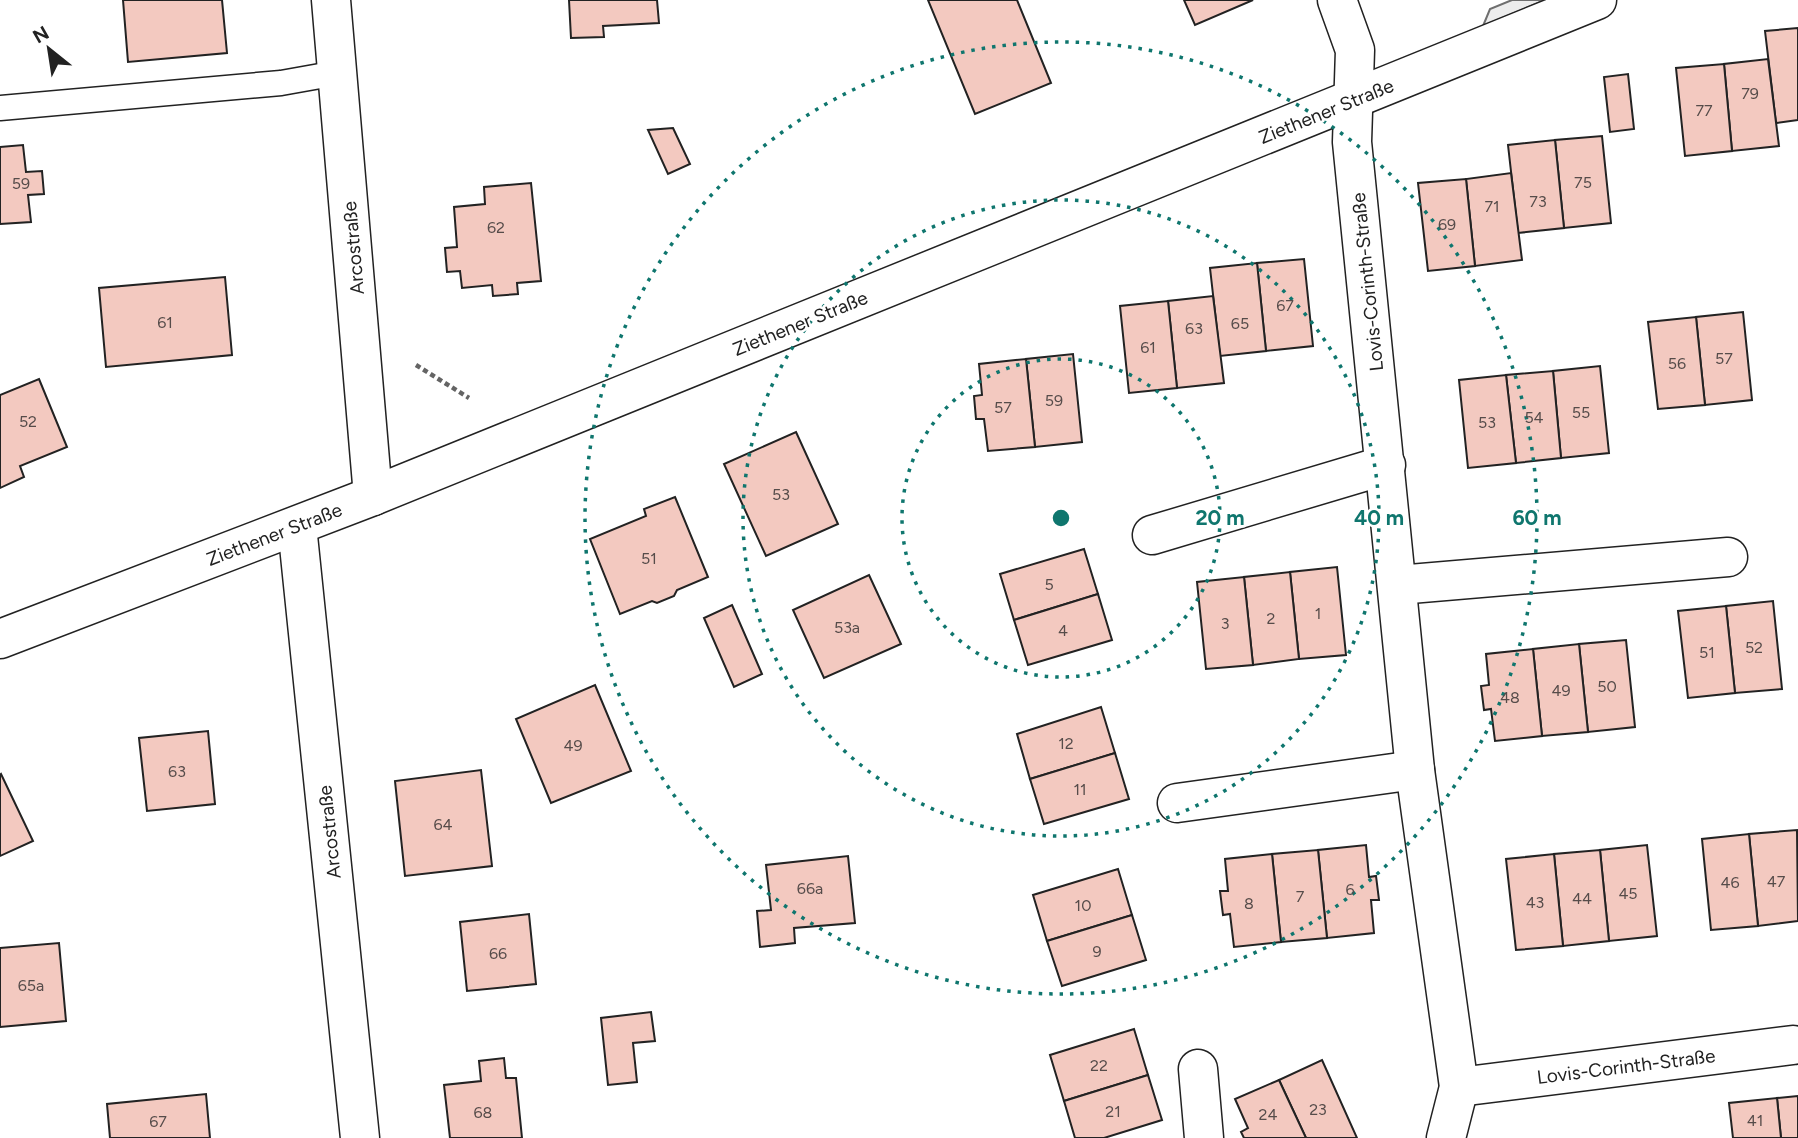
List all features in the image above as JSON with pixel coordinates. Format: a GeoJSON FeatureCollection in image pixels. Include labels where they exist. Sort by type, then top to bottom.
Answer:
{"type":"FeatureCollection","features":[{"type":"Feature","properties":{"kind":"street","name":"Arcostraße"},"geometry":{"type":"LineString","coordinates":[[331,0],[373,496]]}},
{"type":"Feature","properties":{"kind":"street","name":"Lovis-Corinth-Straße"},"geometry":{"type":"LineString","coordinates":[[1338,0],[1356,50],[1352,142],[1415,770],[1458,1087],[1446,1138]]}},
{"type":"Feature","properties":{"kind":"street","name":"Ziethener Straße"},"geometry":{"type":"LineString","coordinates":[[0,639],[373,496],[1597,0]]}},
{"type":"Feature","properties":{"kind":"street"},"geometry":{"type":"LineString","coordinates":[[1152,535],[1386,465]]}},
{"type":"Feature","properties":{"kind":"street","name":"Arcostraße"},"geometry":{"type":"LineString","coordinates":[[297,526],[360,1138]]}},
{"type":"Feature","properties":{"kind":"street"},"geometry":{"type":"LineString","coordinates":[[1398,585],[1728,558]]}},
{"type":"Feature","properties":{"kind":"street"},"geometry":{"type":"LineString","coordinates":[[1177,803],[1415,770]]}},
{"type":"Feature","properties":{"kind":"street","name":"Lovis-Corinth-Straße"},"geometry":{"type":"LineString","coordinates":[[1458,1087],[1793,1045]]}},
{"type":"Feature","properties":{"kind":"street"},"geometry":{"type":"LineString","coordinates":[[1198,1069],[1204,1138]]}},
{"type":"Feature","properties":{"kind":"lane"},"geometry":{"type":"LineString","coordinates":[[0,108],[281,83],[337,73]]}},
{"type":"Feature","properties":{"kind":"path"},"geometry":{"type":"LineString","coordinates":[[416,365],[468,398]]}},
{"type":"Feature","properties":{"kind":"shaded area"},"geometry":{"type":"Polygon","coordinates":[[[1512,0],[1545,0],[1483,26],[1490,9],[1512,0]]]}},
{"type":"Feature","properties":{"kind":"building"},"geometry":{"type":"Polygon","coordinates":[[[123,0],[222,0],[227,53],[128,62],[123,0]]]}},
{"type":"Feature","properties":{"kind":"building"},"geometry":{"type":"Polygon","coordinates":[[[569,0],[657,0],[659,23],[603,26],[604,37],[571,38],[569,0]]]}},
{"type":"Feature","properties":{"kind":"building"},"geometry":{"type":"Polygon","coordinates":[[[928,0],[1017,0],[1051,83],[975,114],[928,0]]]}},
{"type":"Feature","properties":{"kind":"building"},"geometry":{"type":"Polygon","coordinates":[[[1184,0],[1253,0],[1195,25],[1184,0]]]}},
{"type":"Feature","properties":{"kind":"building"},"geometry":{"type":"Polygon","coordinates":[[[1798,28],[1798,120],[1776,123],[1765,31],[1798,28]]]}},
{"type":"Feature","properties":{"kind":"building"},"geometry":{"type":"Polygon","coordinates":[[[1768,59],[1779,146],[1732,151],[1724,64],[1768,59]]]}},
{"type":"Feature","properties":{"kind":"building"},"geometry":{"type":"Polygon","coordinates":[[[1724,64],[1732,151],[1685,156],[1676,68],[1724,64]]]}},
{"type":"Feature","properties":{"kind":"building"},"geometry":{"type":"Polygon","coordinates":[[[1628,74],[1634,129],[1610,132],[1604,77],[1628,74]]]}},
{"type":"Feature","properties":{"kind":"building"},"geometry":{"type":"Polygon","coordinates":[[[673,128],[690,164],[668,174],[648,130],[673,128]]]}},
{"type":"Feature","properties":{"kind":"building"},"geometry":{"type":"Polygon","coordinates":[[[1602,136],[1611,223],[1564,228],[1555,140],[1602,136]]]}},
{"type":"Feature","properties":{"kind":"building"},"geometry":{"type":"Polygon","coordinates":[[[1555,140],[1564,228],[1518,233],[1508,145],[1555,140]]]}},
{"type":"Feature","properties":{"kind":"building"},"geometry":{"type":"Polygon","coordinates":[[[23,145],[26,172],[42,171],[44,194],[28,195],[31,222],[0,224],[0,147],[23,145]]]}},
{"type":"Feature","properties":{"kind":"building"},"geometry":{"type":"Polygon","coordinates":[[[1511,173],[1522,260],[1475,266],[1466,179],[1511,173]]]}},
{"type":"Feature","properties":{"kind":"building"},"geometry":{"type":"Polygon","coordinates":[[[1466,179],[1475,266],[1428,271],[1418,183],[1466,179]]]}},
{"type":"Feature","properties":{"kind":"building"},"geometry":{"type":"Polygon","coordinates":[[[531,183],[541,281],[517,283],[518,294],[493,296],[492,285],[462,288],[460,271],[447,272],[445,248],[457,247],[454,207],[485,204],[484,187],[531,183]]]}},
{"type":"Feature","properties":{"kind":"building"},"geometry":{"type":"Polygon","coordinates":[[[1304,259],[1313,346],[1266,351],[1257,263],[1304,259]]]}},
{"type":"Feature","properties":{"kind":"building"},"geometry":{"type":"Polygon","coordinates":[[[1257,263],[1266,351],[1220,356],[1210,268],[1257,263]]]}},
{"type":"Feature","properties":{"kind":"building"},"geometry":{"type":"Polygon","coordinates":[[[225,277],[232,355],[106,367],[99,288],[225,277]]]}},
{"type":"Feature","properties":{"kind":"building"},"geometry":{"type":"Polygon","coordinates":[[[1213,296],[1224,383],[1177,388],[1168,301],[1213,296]]]}},
{"type":"Feature","properties":{"kind":"building"},"geometry":{"type":"Polygon","coordinates":[[[1168,301],[1177,388],[1129,393],[1120,306],[1168,301]]]}},
{"type":"Feature","properties":{"kind":"building"},"geometry":{"type":"Polygon","coordinates":[[[1743,312],[1752,400],[1705,405],[1696,317],[1743,312]]]}},
{"type":"Feature","properties":{"kind":"building"},"geometry":{"type":"Polygon","coordinates":[[[1696,317],[1705,405],[1658,409],[1648,322],[1696,317]]]}},
{"type":"Feature","properties":{"kind":"building"},"geometry":{"type":"Polygon","coordinates":[[[1073,354],[1082,442],[1035,447],[1026,359],[1073,354]]]}},
{"type":"Feature","properties":{"kind":"building"},"geometry":{"type":"Polygon","coordinates":[[[1026,359],[1035,447],[988,451],[984,419],[976,419],[974,396],[982,395],[979,364],[1026,359]]]}},
{"type":"Feature","properties":{"kind":"building"},"geometry":{"type":"Polygon","coordinates":[[[1600,366],[1609,453],[1561,458],[1553,371],[1600,366]]]}},
{"type":"Feature","properties":{"kind":"building"},"geometry":{"type":"Polygon","coordinates":[[[1553,371],[1561,458],[1516,463],[1506,375],[1553,371]]]}},
{"type":"Feature","properties":{"kind":"building"},"geometry":{"type":"Polygon","coordinates":[[[1506,375],[1516,463],[1468,468],[1459,380],[1506,375]]]}},
{"type":"Feature","properties":{"kind":"building"},"geometry":{"type":"Polygon","coordinates":[[[39,379],[67,447],[20,466],[24,477],[0,488],[0,395],[39,379]]]}},
{"type":"Feature","properties":{"kind":"building"},"geometry":{"type":"Polygon","coordinates":[[[796,432],[838,524],[766,556],[724,464],[796,432]]]}},
{"type":"Feature","properties":{"kind":"building"},"geometry":{"type":"Polygon","coordinates":[[[675,497],[708,577],[677,590],[674,596],[657,603],[652,601],[620,614],[590,539],[646,516],[644,509],[675,497]]]}},
{"type":"Feature","properties":{"kind":"building"},"geometry":{"type":"Polygon","coordinates":[[[1084,549],[1098,594],[1014,620],[1000,574],[1084,549]]]}},
{"type":"Feature","properties":{"kind":"building"},"geometry":{"type":"Polygon","coordinates":[[[1337,567],[1346,655],[1299,659],[1290,572],[1337,567]]]}},
{"type":"Feature","properties":{"kind":"building"},"geometry":{"type":"Polygon","coordinates":[[[1290,572],[1299,659],[1253,665],[1244,577],[1290,572]]]}},
{"type":"Feature","properties":{"kind":"building"},"geometry":{"type":"Polygon","coordinates":[[[869,575],[901,644],[824,678],[793,610],[869,575]]]}},
{"type":"Feature","properties":{"kind":"building"},"geometry":{"type":"Polygon","coordinates":[[[1244,577],[1253,665],[1206,669],[1197,582],[1244,577]]]}},
{"type":"Feature","properties":{"kind":"building"},"geometry":{"type":"Polygon","coordinates":[[[1098,594],[1112,640],[1028,665],[1014,620],[1098,594]]]}},
{"type":"Feature","properties":{"kind":"building"},"geometry":{"type":"Polygon","coordinates":[[[1773,601],[1782,689],[1735,693],[1726,606],[1773,601]]]}},
{"type":"Feature","properties":{"kind":"building"},"geometry":{"type":"Polygon","coordinates":[[[732,605],[762,674],[734,687],[704,618],[732,605]]]}},
{"type":"Feature","properties":{"kind":"building"},"geometry":{"type":"Polygon","coordinates":[[[1726,606],[1735,693],[1688,698],[1678,611],[1726,606]]]}},
{"type":"Feature","properties":{"kind":"building"},"geometry":{"type":"Polygon","coordinates":[[[1626,640],[1635,727],[1588,732],[1579,644],[1626,640]]]}},
{"type":"Feature","properties":{"kind":"building"},"geometry":{"type":"Polygon","coordinates":[[[1579,644],[1588,732],[1542,736],[1533,649],[1579,644]]]}},
{"type":"Feature","properties":{"kind":"building"},"geometry":{"type":"Polygon","coordinates":[[[1533,649],[1542,736],[1495,741],[1491,709],[1484,710],[1481,686],[1489,685],[1486,654],[1533,649]]]}},
{"type":"Feature","properties":{"kind":"building"},"geometry":{"type":"Polygon","coordinates":[[[595,685],[631,771],[551,803],[516,719],[595,685]]]}},
{"type":"Feature","properties":{"kind":"building"},"geometry":{"type":"Polygon","coordinates":[[[1101,707],[1115,753],[1030,779],[1017,734],[1101,707]]]}},
{"type":"Feature","properties":{"kind":"building"},"geometry":{"type":"Polygon","coordinates":[[[208,731],[215,804],[147,811],[139,738],[208,731]]]}},
{"type":"Feature","properties":{"kind":"building"},"geometry":{"type":"Polygon","coordinates":[[[1115,753],[1129,799],[1044,824],[1030,779],[1115,753]]]}},
{"type":"Feature","properties":{"kind":"building"},"geometry":{"type":"Polygon","coordinates":[[[481,770],[492,866],[405,876],[395,781],[481,770]]]}},
{"type":"Feature","properties":{"kind":"building"},"geometry":{"type":"Polygon","coordinates":[[[0,775],[33,841],[0,856],[0,775]]]}},
{"type":"Feature","properties":{"kind":"building"},"geometry":{"type":"Polygon","coordinates":[[[1797,830],[1798,921],[1758,926],[1749,834],[1797,830]]]}},
{"type":"Feature","properties":{"kind":"building"},"geometry":{"type":"Polygon","coordinates":[[[1749,834],[1758,926],[1711,930],[1702,839],[1749,834]]]}},
{"type":"Feature","properties":{"kind":"building"},"geometry":{"type":"Polygon","coordinates":[[[1366,845],[1369,877],[1376,876],[1379,900],[1371,900],[1374,933],[1327,938],[1318,850],[1366,845]]]}},
{"type":"Feature","properties":{"kind":"building"},"geometry":{"type":"Polygon","coordinates":[[[1647,845],[1657,936],[1609,941],[1600,850],[1647,845]]]}},
{"type":"Feature","properties":{"kind":"building"},"geometry":{"type":"Polygon","coordinates":[[[1318,850],[1327,938],[1281,942],[1272,854],[1318,850]]]}},
{"type":"Feature","properties":{"kind":"building"},"geometry":{"type":"Polygon","coordinates":[[[1600,850],[1609,941],[1563,946],[1554,854],[1600,850]]]}},
{"type":"Feature","properties":{"kind":"building"},"geometry":{"type":"Polygon","coordinates":[[[1272,854],[1281,942],[1234,947],[1230,914],[1223,915],[1220,891],[1228,891],[1225,859],[1272,854]]]}},
{"type":"Feature","properties":{"kind":"building"},"geometry":{"type":"Polygon","coordinates":[[[1554,854],[1563,946],[1516,950],[1506,859],[1554,854]]]}},
{"type":"Feature","properties":{"kind":"building"},"geometry":{"type":"Polygon","coordinates":[[[848,856],[855,923],[794,928],[795,943],[760,947],[757,911],[771,910],[766,865],[848,856]]]}},
{"type":"Feature","properties":{"kind":"building"},"geometry":{"type":"Polygon","coordinates":[[[1118,869],[1132,915],[1047,941],[1033,895],[1118,869]]]}},
{"type":"Feature","properties":{"kind":"building"},"geometry":{"type":"Polygon","coordinates":[[[529,914],[536,984],[467,991],[460,922],[529,914]]]}},
{"type":"Feature","properties":{"kind":"building"},"geometry":{"type":"Polygon","coordinates":[[[1132,915],[1146,960],[1062,986],[1047,941],[1132,915]]]}},
{"type":"Feature","properties":{"kind":"building"},"geometry":{"type":"Polygon","coordinates":[[[59,943],[66,1021],[0,1027],[0,948],[59,943]]]}},
{"type":"Feature","properties":{"kind":"building"},"geometry":{"type":"Polygon","coordinates":[[[651,1012],[655,1041],[633,1043],[637,1082],[608,1085],[601,1018],[651,1012]]]}},
{"type":"Feature","properties":{"kind":"building"},"geometry":{"type":"Polygon","coordinates":[[[1134,1029],[1148,1075],[1064,1101],[1050,1055],[1134,1029]]]}},
{"type":"Feature","properties":{"kind":"building"},"geometry":{"type":"Polygon","coordinates":[[[504,1058],[506,1078],[516,1078],[522,1138],[450,1138],[444,1085],[481,1081],[479,1061],[504,1058]]]}},
{"type":"Feature","properties":{"kind":"building"},"geometry":{"type":"Polygon","coordinates":[[[1322,1060],[1357,1138],[1306,1138],[1279,1080],[1322,1060]]]}},
{"type":"Feature","properties":{"kind":"building"},"geometry":{"type":"Polygon","coordinates":[[[1148,1075],[1162,1120],[1104,1138],[1075,1138],[1064,1101],[1148,1075]]]}},
{"type":"Feature","properties":{"kind":"building"},"geometry":{"type":"Polygon","coordinates":[[[1279,1080],[1306,1138],[1244,1138],[1241,1132],[1248,1128],[1235,1099],[1279,1080]]]}},
{"type":"Feature","properties":{"kind":"building"},"geometry":{"type":"Polygon","coordinates":[[[206,1094],[210,1138],[110,1138],[107,1104],[206,1094]]]}},
{"type":"Feature","properties":{"kind":"building"},"geometry":{"type":"Polygon","coordinates":[[[1798,1096],[1798,1138],[1781,1138],[1777,1098],[1798,1096]]]}},
{"type":"Feature","properties":{"kind":"building"},"geometry":{"type":"Polygon","coordinates":[[[1777,1098],[1781,1138],[1733,1138],[1729,1103],[1777,1098]]]}}]}
